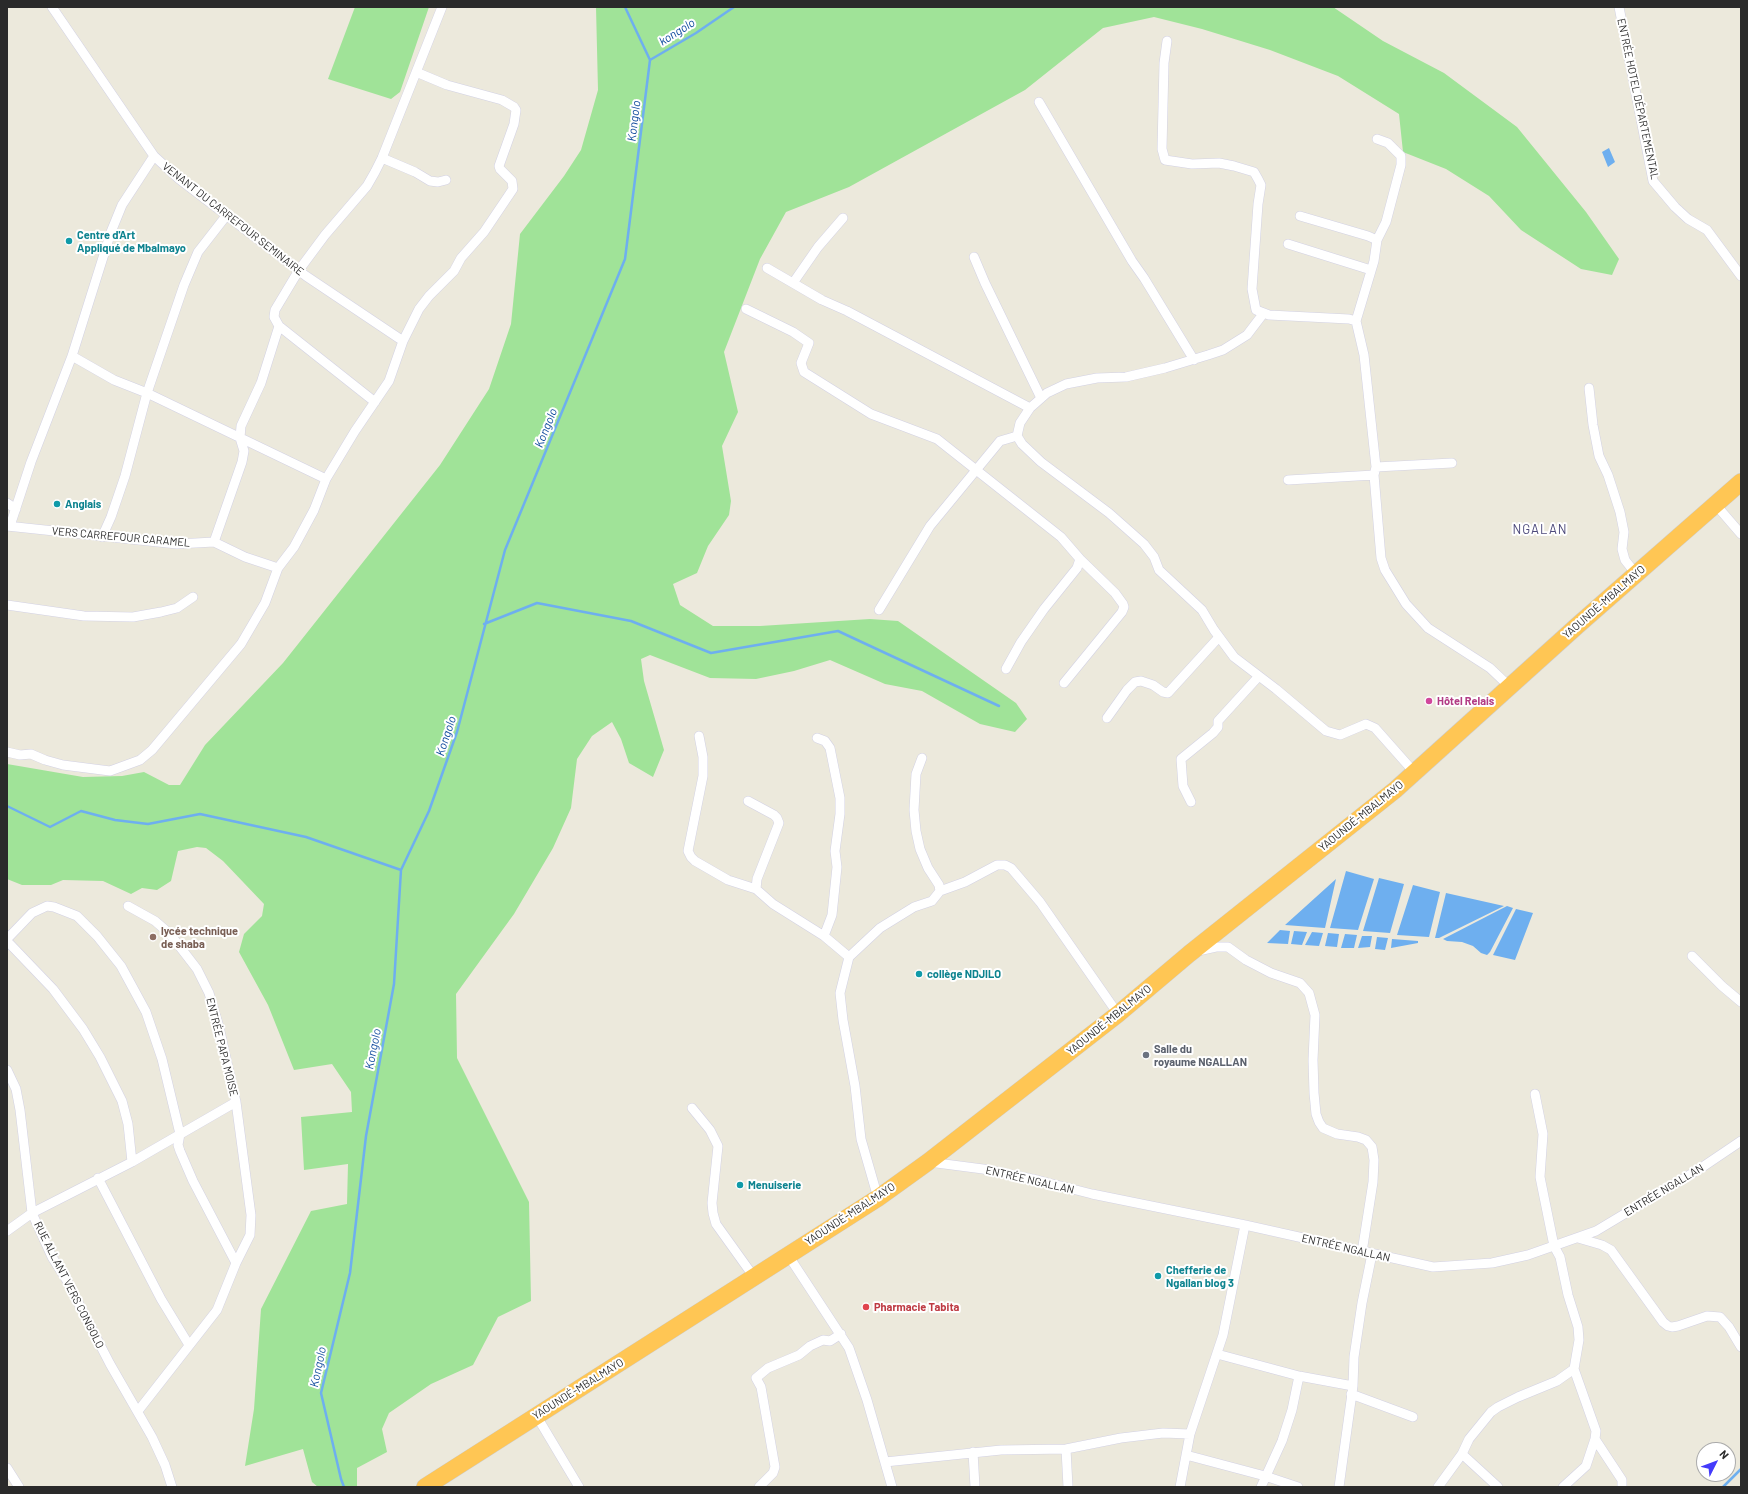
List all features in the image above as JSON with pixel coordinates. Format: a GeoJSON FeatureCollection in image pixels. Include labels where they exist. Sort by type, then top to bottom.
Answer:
{"type":"FeatureCollection","features":[{"type":"Feature","properties":{"kind":"highway","name":"YAOUNDÉ-MBALMAYO"},"geometry":{"type":"LineString","coordinates":[[425,1487],[878,1198],[928,1162],[1118,1014],[1189,954],[1395,790],[1741,482]]}},
{"type":"Feature","properties":{"kind":"street","name":"VENANT DU CARREFOUR SEMINAIRE"},"geometry":{"type":"LineString","coordinates":[[52,7],[154,156],[179,179],[226,216],[299,270],[403,341]]}},
{"type":"Feature","properties":{"kind":"street"},"geometry":{"type":"LineString","coordinates":[[375,402],[279,326],[274,317],[275,310],[299,270],[325,235],[367,186],[382,158],[442,7]]}},
{"type":"Feature","properties":{"kind":"street","name":"ENTRÉE HOTEL DÉPARTEMENTAL"},"geometry":{"type":"LineString","coordinates":[[1619,7],[1653,181],[1684,215],[1707,230],[1741,276]]}},
{"type":"Feature","properties":{"kind":"street"},"geometry":{"type":"LineString","coordinates":[[1167,41],[1164,64],[1162,149],[1165,160],[1192,164],[1219,163],[1234,166],[1254,172],[1261,185],[1258,204],[1252,289],[1256,310],[1263,314],[1306,316],[1328,319],[1349,319],[1356,321]]}},
{"type":"Feature","properties":{"kind":"street"},"geometry":{"type":"LineString","coordinates":[[7,752],[20,755],[31,754],[63,765],[110,771],[140,760],[152,750],[241,644],[265,602],[278,568],[294,547],[314,510],[326,479],[355,431],[389,381],[403,341],[419,309],[429,296],[454,271],[461,258],[484,232],[514,186],[512,181],[500,169],[500,166],[514,124],[516,110],[514,107],[502,100],[447,85],[416,72]]}},
{"type":"Feature","properties":{"kind":"street"},"geometry":{"type":"LineString","coordinates":[[1039,102],[1132,262],[1144,278],[1194,360]]}},
{"type":"Feature","properties":{"kind":"street"},"geometry":{"type":"LineString","coordinates":[[1377,139],[1388,143],[1402,156],[1401,166],[1386,222],[1377,240],[1371,270],[1356,321],[1364,356],[1375,471],[1381,558],[1395,588],[1410,609],[1428,628],[1490,668],[1510,687]]}},
{"type":"Feature","properties":{"kind":"street"},"geometry":{"type":"LineString","coordinates":[[9,526],[31,462],[72,356],[111,232],[122,205],[154,156]]}},
{"type":"Feature","properties":{"kind":"street"},"geometry":{"type":"LineString","coordinates":[[382,158],[415,172],[430,181],[438,182],[446,180]]}},
{"type":"Feature","properties":{"kind":"street"},"geometry":{"type":"LineString","coordinates":[[102,537],[111,517],[125,476],[147,393],[184,285],[198,252],[226,216]]}},
{"type":"Feature","properties":{"kind":"street"},"geometry":{"type":"LineString","coordinates":[[1300,216],[1377,240]]}},
{"type":"Feature","properties":{"kind":"street"},"geometry":{"type":"LineString","coordinates":[[793,283],[818,247],[843,218]]}},
{"type":"Feature","properties":{"kind":"street"},"geometry":{"type":"LineString","coordinates":[[1288,244],[1371,270]]}},
{"type":"Feature","properties":{"kind":"street"},"geometry":{"type":"LineString","coordinates":[[974,257],[985,284],[1041,398]]}},
{"type":"Feature","properties":{"kind":"street"},"geometry":{"type":"LineString","coordinates":[[767,268],[822,300],[847,311],[1030,408]]}},
{"type":"Feature","properties":{"kind":"street"},"geometry":{"type":"LineString","coordinates":[[746,309],[793,332],[809,343],[801,363],[804,372],[871,414],[937,439],[1061,537],[1080,559],[1115,593],[1124,604],[1122,612],[1064,683]]}},
{"type":"Feature","properties":{"kind":"street"},"geometry":{"type":"LineString","coordinates":[[1263,314],[1247,335],[1223,350],[1194,360],[1126,377],[1097,378],[1066,384],[1041,398],[1030,408],[1020,423],[1017,436],[1022,444],[1041,462],[1109,513],[1144,544],[1154,557],[1159,570],[1202,610],[1234,657],[1326,731],[1340,734],[1366,724],[1375,728],[1414,772]]}},
{"type":"Feature","properties":{"kind":"street"},"geometry":{"type":"LineString","coordinates":[[214,542],[242,462],[244,451],[240,438],[241,426],[261,383],[279,326]]}},
{"type":"Feature","properties":{"kind":"street"},"geometry":{"type":"LineString","coordinates":[[72,356],[114,380],[147,393],[326,479]]}},
{"type":"Feature","properties":{"kind":"street"},"geometry":{"type":"LineString","coordinates":[[1589,388],[1593,425],[1599,456],[1608,475],[1620,512],[1624,532],[1622,549],[1626,560],[1636,574]]}},
{"type":"Feature","properties":{"kind":"street"},"geometry":{"type":"LineString","coordinates":[[879,610],[930,526],[1000,441],[1017,436]]}},
{"type":"Feature","properties":{"kind":"street"},"geometry":{"type":"LineString","coordinates":[[1288,480],[1452,463]]}},
{"type":"Feature","properties":{"kind":"street"},"geometry":{"type":"LineString","coordinates":[[7,503],[16,509]]}},
{"type":"Feature","properties":{"kind":"street"},"geometry":{"type":"LineString","coordinates":[[1716,505],[1741,534]]}},
{"type":"Feature","properties":{"kind":"street","name":"VERS CARREFOUR CARAMEL"},"geometry":{"type":"LineString","coordinates":[[9,526],[177,544],[214,542],[245,557],[278,568]]}},
{"type":"Feature","properties":{"kind":"street"},"geometry":{"type":"LineString","coordinates":[[1006,669],[1021,642],[1044,609],[1077,568],[1080,559]]}},
{"type":"Feature","properties":{"kind":"street"},"geometry":{"type":"LineString","coordinates":[[7,605],[84,616],[132,617],[177,608],[193,597]]}},
{"type":"Feature","properties":{"kind":"street"},"geometry":{"type":"LineString","coordinates":[[1106,718],[1126,690],[1135,682],[1141,681],[1153,685],[1163,692],[1168,693],[1219,637]]}},
{"type":"Feature","properties":{"kind":"street"},"geometry":{"type":"LineString","coordinates":[[1191,802],[1183,786],[1181,759],[1213,734],[1218,727],[1218,721],[1259,676]]}},
{"type":"Feature","properties":{"kind":"street"},"geometry":{"type":"LineString","coordinates":[[699,736],[703,757],[702,776],[688,851],[695,861],[721,876],[756,889],[774,904],[824,936],[849,957]]}},
{"type":"Feature","properties":{"kind":"street"},"geometry":{"type":"LineString","coordinates":[[817,738],[825,741],[830,748],[840,798],[832,915],[824,936]]}},
{"type":"Feature","properties":{"kind":"street"},"geometry":{"type":"LineString","coordinates":[[922,758],[916,774],[914,810],[916,831],[920,849],[928,868],[939,885],[940,891]]}},
{"type":"Feature","properties":{"kind":"street"},"geometry":{"type":"LineString","coordinates":[[748,801],[777,818],[779,823],[757,879],[756,889]]}},
{"type":"Feature","properties":{"kind":"street"},"geometry":{"type":"LineString","coordinates":[[878,1198],[861,1139],[855,1086],[843,1020],[840,993],[849,957],[880,928],[914,907],[932,901],[940,891],[965,882],[997,865],[1006,865],[1011,868],[1040,902],[1118,1014]]}},
{"type":"Feature","properties":{"kind":"street"},"geometry":{"type":"LineString","coordinates":[[132,1162],[128,1124],[122,1101],[100,1057],[83,1029],[53,989],[7,940],[11,928],[38,908],[47,906],[77,916],[97,936],[121,966],[146,1012],[162,1059],[180,1134],[178,1145],[180,1151],[192,1181],[236,1263]]}},
{"type":"Feature","properties":{"kind":"street","name":"ENTRÉE PAPA MOISE"},"geometry":{"type":"LineString","coordinates":[[128,906],[155,921],[170,934],[197,969],[209,993],[219,1027],[236,1102],[252,1226],[250,1235],[236,1263],[217,1310],[138,1411]]}},
{"type":"Feature","properties":{"kind":"street"},"geometry":{"type":"LineString","coordinates":[[1189,954],[1216,947],[1228,947],[1246,960],[1271,973],[1300,983],[1309,992],[1315,1015],[1313,1060],[1314,1093],[1316,1114],[1319,1122],[1323,1128],[1337,1134],[1358,1136],[1366,1140],[1372,1147],[1374,1160],[1373,1182],[1362,1252]]}},
{"type":"Feature","properties":{"kind":"street"},"geometry":{"type":"LineString","coordinates":[[1692,956],[1712,977],[1741,1002]]}},
{"type":"Feature","properties":{"kind":"street","name":"RUE ALLANT VERS CONGOLO"},"geometry":{"type":"LineString","coordinates":[[7,1070],[16,1088],[20,1110],[32,1213],[52,1257],[66,1279],[110,1364],[159,1450],[172,1487]]}},
{"type":"Feature","properties":{"kind":"street"},"geometry":{"type":"LineString","coordinates":[[1535,1094],[1543,1134],[1540,1177],[1554,1246],[1560,1256],[1568,1295],[1578,1327],[1578,1340],[1574,1369],[1596,1431],[1595,1439],[1586,1466],[1577,1476],[1563,1487]]}},
{"type":"Feature","properties":{"kind":"street"},"geometry":{"type":"LineString","coordinates":[[7,1231],[32,1213],[132,1162],[236,1102]]}},
{"type":"Feature","properties":{"kind":"street"},"geometry":{"type":"LineString","coordinates":[[692,1108],[710,1130],[718,1146],[712,1203],[716,1224],[754,1277]]}},
{"type":"Feature","properties":{"kind":"street","name":"ENTRÉE NGALLAN"},"geometry":{"type":"LineString","coordinates":[[928,1162],[983,1169],[1037,1180],[1092,1194],[1245,1225],[1433,1267],[1492,1263],[1528,1255],[1578,1238],[1629,1212],[1701,1168],[1741,1141]]}},
{"type":"Feature","properties":{"kind":"street"},"geometry":{"type":"LineString","coordinates":[[98,1178],[161,1299],[189,1345]]}},
{"type":"Feature","properties":{"kind":"street"},"geometry":{"type":"LineString","coordinates":[[1180,1487],[1190,1434],[1217,1354],[1231,1299],[1245,1225]]}},
{"type":"Feature","properties":{"kind":"street"},"geometry":{"type":"LineString","coordinates":[[1578,1238],[1602,1245],[1611,1250],[1663,1322],[1668,1326],[1678,1326],[1707,1316],[1720,1317],[1729,1327],[1741,1347]]}},
{"type":"Feature","properties":{"kind":"street"},"geometry":{"type":"LineString","coordinates":[[1339,1487],[1352,1390],[1354,1358],[1362,1303],[1372,1254]]}},
{"type":"Feature","properties":{"kind":"street"},"geometry":{"type":"LineString","coordinates":[[788,1255],[849,1348],[865,1392],[892,1487]]}},
{"type":"Feature","properties":{"kind":"street"},"geometry":{"type":"LineString","coordinates":[[759,1487],[773,1473],[775,1467],[761,1387],[756,1378],[768,1368],[800,1355],[810,1346],[823,1340],[830,1341],[841,1334]]}},
{"type":"Feature","properties":{"kind":"street"},"geometry":{"type":"LineString","coordinates":[[1217,1354],[1352,1390],[1413,1417]]}},
{"type":"Feature","properties":{"kind":"street"},"geometry":{"type":"LineString","coordinates":[[1438,1487],[1462,1454],[1469,1438],[1491,1412],[1498,1407],[1557,1381],[1574,1369]]}},
{"type":"Feature","properties":{"kind":"street"},"geometry":{"type":"LineString","coordinates":[[1261,1487],[1282,1440],[1292,1410],[1299,1376]]}},
{"type":"Feature","properties":{"kind":"street"},"geometry":{"type":"LineString","coordinates":[[536,1415],[579,1487]]}},
{"type":"Feature","properties":{"kind":"street"},"geometry":{"type":"LineString","coordinates":[[885,1462],[973,1452],[1066,1449],[1095,1442],[1129,1437],[1163,1433],[1190,1434]]}},
{"type":"Feature","properties":{"kind":"street"},"geometry":{"type":"LineString","coordinates":[[1595,1439],[1622,1480],[1622,1487]]}},
{"type":"Feature","properties":{"kind":"street"},"geometry":{"type":"LineString","coordinates":[[1066,1449],[1068,1487]]}},
{"type":"Feature","properties":{"kind":"street"},"geometry":{"type":"LineString","coordinates":[[973,1452],[975,1487]]}},
{"type":"Feature","properties":{"kind":"street"},"geometry":{"type":"LineString","coordinates":[[1462,1454],[1498,1487]]}},
{"type":"Feature","properties":{"kind":"street"},"geometry":{"type":"LineString","coordinates":[[1186,1455],[1265,1476],[1298,1487]]}},
{"type":"Feature","properties":{"kind":"street"},"geometry":{"type":"LineString","coordinates":[[7,1468],[19,1487]]}},
{"type":"Feature","properties":{"kind":"green space"},"geometry":{"type":"Polygon","coordinates":[[[355,7],[429,7],[400,92],[391,99],[328,79],[355,7]]]}},
{"type":"Feature","properties":{"kind":"green space"},"geometry":{"type":"Polygon","coordinates":[[[596,7],[1333,7],[1383,41],[1444,73],[1517,127],[1586,212],[1619,259],[1612,275],[1581,269],[1521,230],[1489,196],[1446,169],[1403,152],[1399,114],[1338,76],[1270,50],[1202,29],[1154,17],[1103,28],[1025,90],[849,187],[786,212],[760,259],[724,352],[738,412],[722,446],[731,501],[729,515],[708,546],[697,573],[673,584],[680,605],[713,626],[760,626],[870,619],[898,621],[1016,703],[1027,719],[1015,732],[980,724],[922,691],[885,684],[830,660],[794,671],[756,679],[710,678],[650,655],[641,659],[644,681],[664,750],[653,777],[629,763],[621,739],[612,722],[592,736],[577,759],[571,808],[553,848],[514,914],[456,994],[457,1058],[529,1202],[531,1301],[498,1317],[473,1365],[431,1384],[389,1413],[382,1429],[387,1452],[357,1468],[357,1487],[318,1487],[312,1482],[303,1449],[245,1466],[254,1409],[261,1309],[311,1211],[347,1204],[348,1164],[304,1170],[301,1117],[352,1112],[351,1092],[332,1064],[294,1070],[268,1005],[239,952],[244,934],[262,916],[264,904],[223,861],[206,848],[197,847],[178,851],[171,881],[157,890],[142,888],[131,894],[103,881],[63,880],[51,885],[22,885],[7,879],[7,764],[83,777],[122,776],[144,772],[169,785],[180,785],[205,745],[283,663],[440,465],[489,389],[511,324],[520,234],[564,176],[581,150],[598,90],[596,7]]]}},
{"type":"Feature","properties":{"kind":"water"},"geometry":{"type":"Polygon","coordinates":[[[1609,148],[1615,162],[1608,167],[1602,152],[1609,148]]]}},
{"type":"Feature","properties":{"kind":"water"},"geometry":{"type":"Polygon","coordinates":[[[1346,871],[1374,879],[1358,930],[1330,928],[1346,871]]]}},
{"type":"Feature","properties":{"kind":"water"},"geometry":{"type":"Polygon","coordinates":[[[1379,878],[1404,884],[1390,933],[1363,931],[1379,878]]]}},
{"type":"Feature","properties":{"kind":"water"},"geometry":{"type":"Polygon","coordinates":[[[1336,879],[1325,928],[1285,925],[1336,879]]]}},
{"type":"Feature","properties":{"kind":"water"},"geometry":{"type":"Polygon","coordinates":[[[1413,885],[1440,892],[1429,937],[1397,935],[1413,885]]]}},
{"type":"Feature","properties":{"kind":"water"},"geometry":{"type":"Polygon","coordinates":[[[1446,893],[1504,906],[1439,938],[1435,938],[1446,893]]]}},
{"type":"Feature","properties":{"kind":"water"},"geometry":{"type":"Polygon","coordinates":[[[1507,906],[1513,908],[1487,955],[1481,953],[1473,946],[1462,942],[1447,941],[1443,939],[1507,906]]]}},
{"type":"Feature","properties":{"kind":"water"},"geometry":{"type":"Polygon","coordinates":[[[1516,909],[1533,913],[1515,960],[1493,955],[1516,909]]]}},
{"type":"Feature","properties":{"kind":"water"},"geometry":{"type":"Polygon","coordinates":[[[1280,930],[1290,931],[1288,944],[1267,943],[1280,930]]]}},
{"type":"Feature","properties":{"kind":"water"},"geometry":{"type":"Polygon","coordinates":[[[1294,931],[1307,932],[1302,945],[1291,944],[1294,931]]]}},
{"type":"Feature","properties":{"kind":"water"},"geometry":{"type":"Polygon","coordinates":[[[1312,932],[1323,933],[1319,946],[1305,945],[1312,932]]]}},
{"type":"Feature","properties":{"kind":"water"},"geometry":{"type":"Polygon","coordinates":[[[1328,933],[1339,934],[1337,947],[1325,946],[1328,933]]]}},
{"type":"Feature","properties":{"kind":"water"},"geometry":{"type":"Polygon","coordinates":[[[1345,934],[1357,935],[1354,948],[1341,948],[1345,934]]]}},
{"type":"Feature","properties":{"kind":"water"},"geometry":{"type":"Polygon","coordinates":[[[1362,936],[1372,936],[1370,947],[1358,948],[1362,936]]]}},
{"type":"Feature","properties":{"kind":"water"},"geometry":{"type":"Polygon","coordinates":[[[1377,937],[1388,938],[1385,950],[1375,949],[1377,937]]]}},
{"type":"Feature","properties":{"kind":"water"},"geometry":{"type":"Polygon","coordinates":[[[1392,939],[1418,941],[1418,943],[1391,948],[1392,939]]]}},
{"type":"Feature","properties":{"kind":"waterway","name":"Kongolo"},"geometry":{"type":"LineString","coordinates":[[344,1487],[321,1393],[350,1273],[366,1136],[394,984],[401,870],[429,811],[457,732],[505,550],[625,259],[650,60],[625,7]]}},
{"type":"Feature","properties":{"kind":"waterway","name":"kongolo"},"geometry":{"type":"LineString","coordinates":[[650,60],[696,33],[734,7]]}},
{"type":"Feature","properties":{"kind":"waterway"},"geometry":{"type":"LineString","coordinates":[[484,624],[537,603],[631,621],[711,653],[838,631],[999,706]]}},
{"type":"Feature","properties":{"kind":"waterway"},"geometry":{"type":"LineString","coordinates":[[7,806],[50,827],[81,811],[115,820],[148,824],[200,814],[306,837],[401,870]]}},
{"type":"Feature","properties":{"kind":"waterway"},"geometry":{"type":"LineString","coordinates":[[1723,1487],[1741,1469]]}},
{"type":"Feature","properties":{"kind":"place","name":"Centre d'Art Appliqué de Mbalmayo"},"geometry":{"type":"Point","coordinates":[69,241]}},
{"type":"Feature","properties":{"kind":"place","name":"Anglais"},"geometry":{"type":"Point","coordinates":[57,504]}},
{"type":"Feature","properties":{"kind":"place","name":"Hôtel Relais"},"geometry":{"type":"Point","coordinates":[1429,701]}},
{"type":"Feature","properties":{"kind":"place","name":"lycée technique de shaba"},"geometry":{"type":"Point","coordinates":[153,937]}},
{"type":"Feature","properties":{"kind":"place","name":"collège NDJILO"},"geometry":{"type":"Point","coordinates":[919,974]}},
{"type":"Feature","properties":{"kind":"place","name":"Salle du royaume NGALLAN"},"geometry":{"type":"Point","coordinates":[1146,1055]}},
{"type":"Feature","properties":{"kind":"place","name":"Menuiserie"},"geometry":{"type":"Point","coordinates":[740,1185]}},
{"type":"Feature","properties":{"kind":"place","name":"Chefferie de Ngallan blog 3"},"geometry":{"type":"Point","coordinates":[1158,1276]}},
{"type":"Feature","properties":{"kind":"place","name":"Pharmacie Tabita"},"geometry":{"type":"Point","coordinates":[866,1307]}},
{"type":"Feature","properties":{"kind":"district","name":"NGALAN"},"geometry":{"type":"Point","coordinates":[1540,530]}}]}
